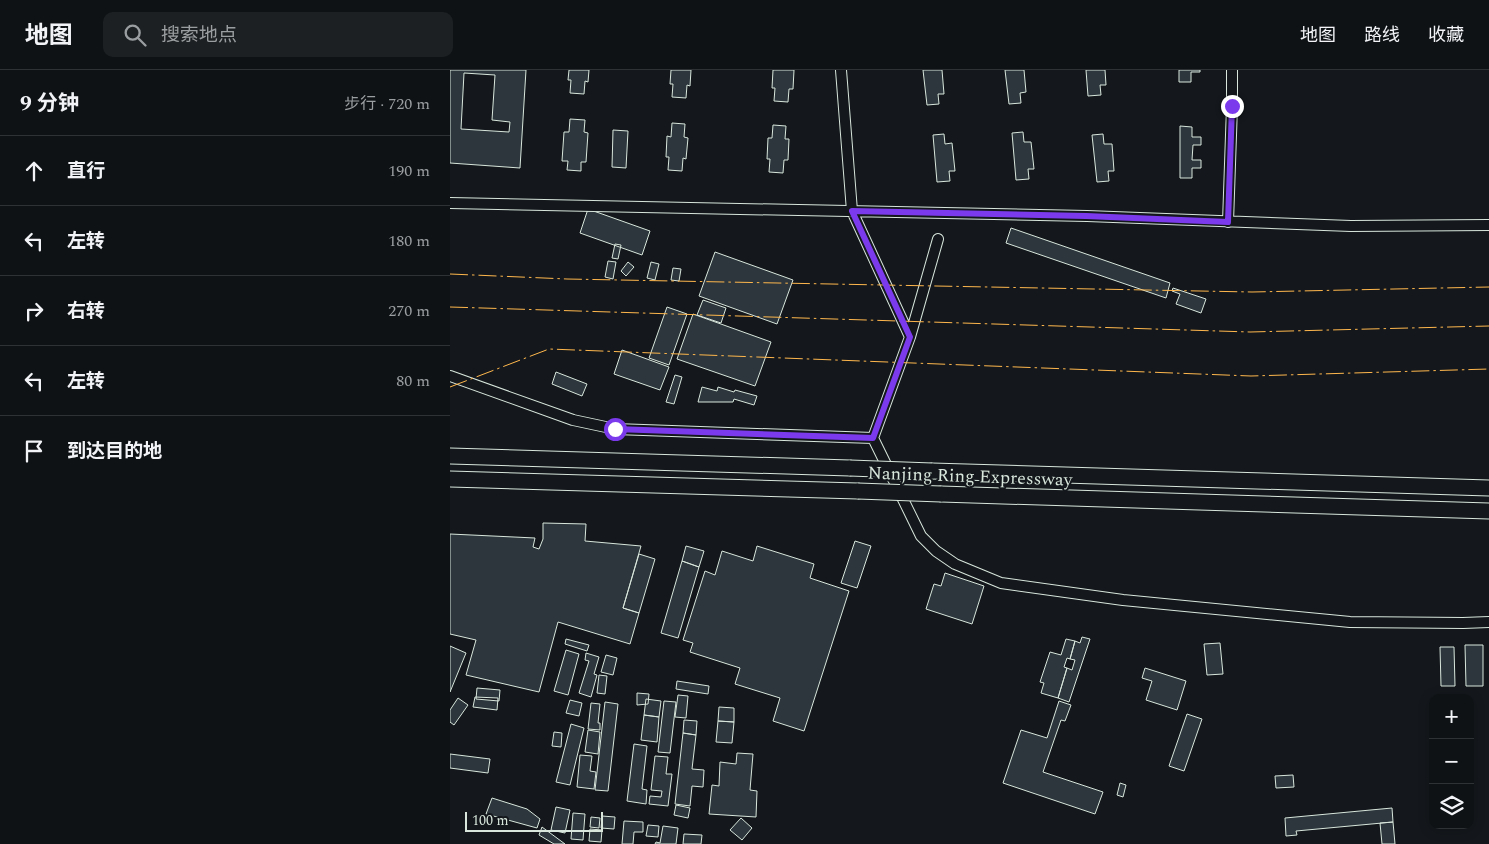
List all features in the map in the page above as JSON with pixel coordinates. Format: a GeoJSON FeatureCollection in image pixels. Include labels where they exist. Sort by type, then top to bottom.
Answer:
{"type":"FeatureCollection","features":[{"type":"Feature","properties":{"kind":"highway","name":"Nanjing Ring Expressway"},"geometry":{"type":"LineString","coordinates":[[450,456],[1489,488]]}},
{"type":"Feature","properties":{"kind":"highway","name":"Nanjing Ring Expressway"},"geometry":{"type":"LineString","coordinates":[[450,479],[1489,511]]}},
{"type":"Feature","properties":{"kind":"street"},"geometry":{"type":"LineString","coordinates":[[841,70],[852,211],[910,337]]}},
{"type":"Feature","properties":{"kind":"street"},"geometry":{"type":"LineString","coordinates":[[1228,222],[1232,70]]}},
{"type":"Feature","properties":{"kind":"street"},"geometry":{"type":"LineString","coordinates":[[450,203],[1096,216],[1351,226],[1489,225]]}},
{"type":"Feature","properties":{"kind":"street"},"geometry":{"type":"LineString","coordinates":[[938,239],[910,337],[873,438],[921,536],[936,552],[955,564],[1001,583],[1123,600],[1350,622],[1489,622]]}},
{"type":"Feature","properties":{"kind":"street"},"geometry":{"type":"LineString","coordinates":[[450,376],[573,420],[615,429],[873,438]]}},
{"type":"Feature","properties":{"kind":"building"},"geometry":{"type":"Polygon","coordinates":[[[450,70],[526,70],[520,168],[450,163],[450,70]],[[464,73],[461,129],[509,132],[510,122],[492,120],[495,75],[464,73]]]}},
{"type":"Feature","properties":{"kind":"building"},"geometry":{"type":"Polygon","coordinates":[[[569,70],[589,70],[588,82],[585,81],[584,94],[570,93],[571,80],[568,80],[569,70]]]}},
{"type":"Feature","properties":{"kind":"building"},"geometry":{"type":"Polygon","coordinates":[[[671,70],[691,70],[690,86],[687,85],[686,98],[672,97],[673,84],[670,84],[671,70]]]}},
{"type":"Feature","properties":{"kind":"building"},"geometry":{"type":"Polygon","coordinates":[[[773,70],[794,70],[793,89],[789,89],[788,102],[774,101],[775,88],[772,88],[773,70]]]}},
{"type":"Feature","properties":{"kind":"building"},"geometry":{"type":"Polygon","coordinates":[[[923,70],[942,70],[944,94],[938,94],[939,104],[927,105],[923,70]]]}},
{"type":"Feature","properties":{"kind":"building"},"geometry":{"type":"Polygon","coordinates":[[[1005,70],[1024,70],[1026,92],[1020,93],[1021,103],[1009,104],[1005,70]]]}},
{"type":"Feature","properties":{"kind":"building"},"geometry":{"type":"Polygon","coordinates":[[[1086,70],[1105,70],[1106,85],[1100,85],[1101,95],[1088,96],[1086,70]]]}},
{"type":"Feature","properties":{"kind":"building"},"geometry":{"type":"Polygon","coordinates":[[[1179,70],[1200,70],[1200,72],[1191,72],[1191,82],[1179,82],[1179,70]]]}},
{"type":"Feature","properties":{"kind":"building"},"geometry":{"type":"Polygon","coordinates":[[[570,119],[585,120],[584,132],[588,133],[586,162],[581,162],[581,171],[567,170],[568,161],[562,161],[564,132],[569,132],[570,119]]]}},
{"type":"Feature","properties":{"kind":"building"},"geometry":{"type":"Polygon","coordinates":[[[672,123],[685,124],[684,137],[688,138],[686,159],[683,158],[682,171],[668,170],[669,157],[666,157],[667,136],[671,137],[672,123]]]}},
{"type":"Feature","properties":{"kind":"building"},"geometry":{"type":"Polygon","coordinates":[[[773,125],[786,126],[785,139],[789,139],[788,160],[784,160],[783,173],[769,172],[770,159],[767,159],[768,138],[772,138],[773,125]]]}},
{"type":"Feature","properties":{"kind":"building"},"geometry":{"type":"Polygon","coordinates":[[[1180,126],[1192,127],[1192,137],[1201,137],[1201,145],[1193,145],[1192,160],[1201,160],[1201,168],[1192,168],[1192,178],[1180,178],[1180,126]]]}},
{"type":"Feature","properties":{"kind":"building"},"geometry":{"type":"Polygon","coordinates":[[[613,130],[628,131],[626,168],[612,167],[613,130]]]}},
{"type":"Feature","properties":{"kind":"building"},"geometry":{"type":"Polygon","coordinates":[[[1023,132],[1024,142],[1031,142],[1034,169],[1028,169],[1029,179],[1016,180],[1012,133],[1023,132]]]}},
{"type":"Feature","properties":{"kind":"building"},"geometry":{"type":"Polygon","coordinates":[[[944,134],[945,144],[952,143],[955,171],[949,171],[950,181],[937,182],[933,135],[944,134]]]}},
{"type":"Feature","properties":{"kind":"building"},"geometry":{"type":"Polygon","coordinates":[[[1103,134],[1104,144],[1112,144],[1114,171],[1108,171],[1109,181],[1097,182],[1092,135],[1103,134]]]}},
{"type":"Feature","properties":{"kind":"building"},"geometry":{"type":"Polygon","coordinates":[[[588,209],[650,231],[642,255],[580,233],[588,209]]]}},
{"type":"Feature","properties":{"kind":"building"},"geometry":{"type":"Polygon","coordinates":[[[1011,228],[1170,283],[1166,298],[1006,243],[1011,228]]]}},
{"type":"Feature","properties":{"kind":"building"},"geometry":{"type":"Polygon","coordinates":[[[615,244],[621,245],[618,259],[612,258],[615,244]]]}},
{"type":"Feature","properties":{"kind":"building"},"geometry":{"type":"Polygon","coordinates":[[[715,252],[793,280],[777,324],[699,296],[715,252]]]}},
{"type":"Feature","properties":{"kind":"building"},"geometry":{"type":"Polygon","coordinates":[[[608,261],[616,262],[613,279],[605,277],[608,261]]]}},
{"type":"Feature","properties":{"kind":"building"},"geometry":{"type":"Polygon","coordinates":[[[628,262],[634,267],[626,276],[621,271],[628,262]]]}},
{"type":"Feature","properties":{"kind":"building"},"geometry":{"type":"Polygon","coordinates":[[[651,262],[659,264],[655,280],[647,278],[651,262]]]}},
{"type":"Feature","properties":{"kind":"building"},"geometry":{"type":"Polygon","coordinates":[[[673,268],[681,269],[679,281],[671,280],[673,268]]]}},
{"type":"Feature","properties":{"kind":"building"},"geometry":{"type":"Polygon","coordinates":[[[1173,288],[1206,299],[1201,313],[1176,304],[1180,294],[1172,291],[1173,288]]]}},
{"type":"Feature","properties":{"kind":"building"},"geometry":{"type":"Polygon","coordinates":[[[703,300],[726,308],[721,323],[697,315],[703,300]]]}},
{"type":"Feature","properties":{"kind":"building"},"geometry":{"type":"Polygon","coordinates":[[[667,307],[687,314],[669,365],[649,358],[667,307]]]}},
{"type":"Feature","properties":{"kind":"building"},"geometry":{"type":"Polygon","coordinates":[[[693,314],[771,342],[755,386],[677,359],[693,314]]]}},
{"type":"Feature","properties":{"kind":"building"},"geometry":{"type":"Polygon","coordinates":[[[622,350],[669,367],[660,390],[614,374],[622,350]]]}},
{"type":"Feature","properties":{"kind":"building"},"geometry":{"type":"Polygon","coordinates":[[[556,372],[587,384],[582,396],[552,384],[556,372]]]}},
{"type":"Feature","properties":{"kind":"building"},"geometry":{"type":"Polygon","coordinates":[[[675,375],[682,377],[674,404],[666,402],[675,375]]]}},
{"type":"Feature","properties":{"kind":"building"},"geometry":{"type":"Polygon","coordinates":[[[702,387],[717,391],[718,387],[757,396],[754,405],[734,399],[733,402],[698,402],[702,387]]]}},
{"type":"Feature","properties":{"kind":"building"},"geometry":{"type":"Polygon","coordinates":[[[543,523],[586,524],[585,541],[641,546],[623,608],[639,613],[630,644],[558,622],[539,692],[466,675],[476,640],[450,634],[450,534],[535,538],[533,547],[539,549],[543,539],[543,523]]]}},
{"type":"Feature","properties":{"kind":"building"},"geometry":{"type":"Polygon","coordinates":[[[855,541],[871,546],[857,588],[841,583],[855,541]]]}},
{"type":"Feature","properties":{"kind":"building"},"geometry":{"type":"Polygon","coordinates":[[[686,546],[704,551],[699,567],[682,561],[686,546]]]}},
{"type":"Feature","properties":{"kind":"building"},"geometry":{"type":"Polygon","coordinates":[[[757,546],[814,564],[810,578],[849,591],[804,731],[773,721],[780,698],[735,684],[740,668],[690,652],[693,643],[683,640],[705,571],[715,575],[722,551],[753,561],[757,546]]]}},
{"type":"Feature","properties":{"kind":"building"},"geometry":{"type":"Polygon","coordinates":[[[639,554],[655,559],[639,613],[623,608],[639,554]]]}},
{"type":"Feature","properties":{"kind":"building"},"geometry":{"type":"Polygon","coordinates":[[[682,561],[699,567],[678,638],[661,633],[682,561]]]}},
{"type":"Feature","properties":{"kind":"building"},"geometry":{"type":"Polygon","coordinates":[[[945,573],[984,586],[972,624],[926,609],[934,584],[941,586],[945,573]]]}},
{"type":"Feature","properties":{"kind":"building"},"geometry":{"type":"Polygon","coordinates":[[[1082,637],[1090,639],[1069,702],[1058,698],[1067,668],[1072,670],[1075,660],[1070,659],[1075,641],[1080,643],[1082,637]]]}},
{"type":"Feature","properties":{"kind":"building"},"geometry":{"type":"Polygon","coordinates":[[[566,639],[589,645],[587,651],[565,644],[566,639]]]}},
{"type":"Feature","properties":{"kind":"building"},"geometry":{"type":"Polygon","coordinates":[[[1066,639],[1075,641],[1070,659],[1067,658],[1064,667],[1067,668],[1058,698],[1041,693],[1044,683],[1040,682],[1050,652],[1061,655],[1066,639]]]}},
{"type":"Feature","properties":{"kind":"building"},"geometry":{"type":"Polygon","coordinates":[[[1220,643],[1223,674],[1207,675],[1204,644],[1220,643]]]}},
{"type":"Feature","properties":{"kind":"building"},"geometry":{"type":"Polygon","coordinates":[[[1465,645],[1483,645],[1483,686],[1466,686],[1465,645]]]}},
{"type":"Feature","properties":{"kind":"building"},"geometry":{"type":"Polygon","coordinates":[[[450,646],[466,653],[450,692],[450,646]]]}},
{"type":"Feature","properties":{"kind":"building"},"geometry":{"type":"Polygon","coordinates":[[[1440,647],[1454,647],[1455,686],[1441,686],[1440,647]]]}},
{"type":"Feature","properties":{"kind":"building"},"geometry":{"type":"Polygon","coordinates":[[[566,650],[579,654],[568,695],[554,691],[566,650]]]}},
{"type":"Feature","properties":{"kind":"building"},"geometry":{"type":"Polygon","coordinates":[[[586,653],[599,657],[594,674],[597,675],[591,697],[579,693],[589,661],[585,660],[586,653]]]}},
{"type":"Feature","properties":{"kind":"building"},"geometry":{"type":"Polygon","coordinates":[[[606,655],[617,658],[613,675],[601,672],[606,655]]]}},
{"type":"Feature","properties":{"kind":"building"},"geometry":{"type":"Polygon","coordinates":[[[1145,668],[1186,681],[1177,710],[1146,700],[1152,681],[1142,678],[1145,668]]]}},
{"type":"Feature","properties":{"kind":"building"},"geometry":{"type":"Polygon","coordinates":[[[599,675],[607,676],[605,694],[597,693],[599,675]]]}},
{"type":"Feature","properties":{"kind":"building"},"geometry":{"type":"Polygon","coordinates":[[[677,681],[709,686],[708,694],[676,689],[677,681]]]}},
{"type":"Feature","properties":{"kind":"building"},"geometry":{"type":"Polygon","coordinates":[[[477,688],[500,690],[499,701],[476,699],[477,688]]]}},
{"type":"Feature","properties":{"kind":"building"},"geometry":{"type":"Polygon","coordinates":[[[637,693],[649,694],[648,704],[637,705],[637,693]]]}},
{"type":"Feature","properties":{"kind":"building"},"geometry":{"type":"Polygon","coordinates":[[[678,695],[688,696],[686,718],[675,717],[678,695]]]}},
{"type":"Feature","properties":{"kind":"building"},"geometry":{"type":"Polygon","coordinates":[[[475,697],[498,698],[497,710],[473,707],[475,697]]]}},
{"type":"Feature","properties":{"kind":"building"},"geometry":{"type":"Polygon","coordinates":[[[458,698],[468,705],[454,725],[450,722],[450,710],[458,698]]]}},
{"type":"Feature","properties":{"kind":"building"},"geometry":{"type":"Polygon","coordinates":[[[646,699],[661,701],[659,717],[644,715],[646,699]]]}},
{"type":"Feature","properties":{"kind":"building"},"geometry":{"type":"Polygon","coordinates":[[[570,700],[582,703],[579,716],[566,713],[570,700]]]}},
{"type":"Feature","properties":{"kind":"building"},"geometry":{"type":"Polygon","coordinates":[[[664,701],[676,702],[670,753],[658,752],[664,701]]]}},
{"type":"Feature","properties":{"kind":"building"},"geometry":{"type":"Polygon","coordinates":[[[1059,701],[1071,705],[1065,721],[1061,720],[1043,772],[1103,792],[1095,814],[1003,783],[1021,730],[1047,738],[1059,701]]]}},
{"type":"Feature","properties":{"kind":"building"},"geometry":{"type":"Polygon","coordinates":[[[605,702],[618,704],[608,791],[595,790],[605,702]]]}},
{"type":"Feature","properties":{"kind":"building"},"geometry":{"type":"Polygon","coordinates":[[[591,703],[600,704],[598,723],[600,723],[600,730],[588,729],[591,703]]]}},
{"type":"Feature","properties":{"kind":"building"},"geometry":{"type":"Polygon","coordinates":[[[719,707],[734,708],[734,722],[718,721],[719,707]]]}},
{"type":"Feature","properties":{"kind":"building"},"geometry":{"type":"Polygon","coordinates":[[[1187,714],[1202,719],[1184,771],[1169,766],[1187,714]]]}},
{"type":"Feature","properties":{"kind":"building"},"geometry":{"type":"Polygon","coordinates":[[[644,715],[659,717],[657,742],[641,740],[644,715]]]}},
{"type":"Feature","properties":{"kind":"building"},"geometry":{"type":"Polygon","coordinates":[[[684,720],[697,721],[696,735],[683,733],[684,720]]]}},
{"type":"Feature","properties":{"kind":"building"},"geometry":{"type":"Polygon","coordinates":[[[718,721],[734,722],[732,743],[716,742],[718,721]]]}},
{"type":"Feature","properties":{"kind":"building"},"geometry":{"type":"Polygon","coordinates":[[[571,724],[584,728],[570,785],[556,782],[571,724]]]}},
{"type":"Feature","properties":{"kind":"building"},"geometry":{"type":"Polygon","coordinates":[[[588,730],[600,732],[598,754],[585,752],[588,730]]]}},
{"type":"Feature","properties":{"kind":"building"},"geometry":{"type":"Polygon","coordinates":[[[554,732],[562,733],[561,747],[552,746],[554,732]]]}},
{"type":"Feature","properties":{"kind":"building"},"geometry":{"type":"Polygon","coordinates":[[[683,733],[696,735],[692,769],[704,770],[703,787],[692,786],[690,806],[675,804],[683,733]]]}},
{"type":"Feature","properties":{"kind":"building"},"geometry":{"type":"Polygon","coordinates":[[[634,744],[647,746],[642,789],[647,790],[646,804],[627,801],[634,744]]]}},
{"type":"Feature","properties":{"kind":"building"},"geometry":{"type":"Polygon","coordinates":[[[737,753],[753,754],[750,790],[757,791],[756,817],[709,814],[712,785],[719,786],[720,762],[736,764],[737,753]]]}},
{"type":"Feature","properties":{"kind":"building"},"geometry":{"type":"Polygon","coordinates":[[[450,754],[490,759],[488,773],[450,768],[450,754]]]}},
{"type":"Feature","properties":{"kind":"building"},"geometry":{"type":"Polygon","coordinates":[[[580,755],[592,756],[590,771],[596,772],[594,789],[577,787],[580,755]]]}},
{"type":"Feature","properties":{"kind":"building"},"geometry":{"type":"Polygon","coordinates":[[[655,756],[668,757],[666,774],[672,774],[668,806],[649,804],[650,796],[661,797],[662,791],[651,790],[655,756]]]}},
{"type":"Feature","properties":{"kind":"building"},"geometry":{"type":"Polygon","coordinates":[[[1293,775],[1294,787],[1276,788],[1275,776],[1293,775]]]}},
{"type":"Feature","properties":{"kind":"building"},"geometry":{"type":"Polygon","coordinates":[[[1120,783],[1126,785],[1123,797],[1117,795],[1120,783]]]}},
{"type":"Feature","properties":{"kind":"building"},"geometry":{"type":"Polygon","coordinates":[[[492,798],[527,809],[540,819],[537,828],[486,814],[492,798]]]}},
{"type":"Feature","properties":{"kind":"building"},"geometry":{"type":"Polygon","coordinates":[[[676,805],[690,808],[688,818],[674,815],[676,805]]]}},
{"type":"Feature","properties":{"kind":"building"},"geometry":{"type":"Polygon","coordinates":[[[556,807],[570,810],[565,833],[551,830],[556,807]]]}},
{"type":"Feature","properties":{"kind":"building"},"geometry":{"type":"Polygon","coordinates":[[[1392,808],[1393,822],[1296,831],[1297,835],[1286,836],[1285,818],[1392,808]]]}},
{"type":"Feature","properties":{"kind":"building"},"geometry":{"type":"Polygon","coordinates":[[[573,813],[585,814],[583,840],[571,839],[573,813]]]}},
{"type":"Feature","properties":{"kind":"building"},"geometry":{"type":"Polygon","coordinates":[[[602,816],[615,817],[614,829],[601,828],[602,816]]]}},
{"type":"Feature","properties":{"kind":"building"},"geometry":{"type":"Polygon","coordinates":[[[591,817],[600,818],[599,828],[590,827],[591,817]]]}},
{"type":"Feature","properties":{"kind":"building"},"geometry":{"type":"Polygon","coordinates":[[[741,818],[752,828],[742,840],[730,830],[741,818]]]}},
{"type":"Feature","properties":{"kind":"building"},"geometry":{"type":"Polygon","coordinates":[[[624,821],[643,822],[643,832],[634,832],[633,844],[622,844],[624,821]]]}},
{"type":"Feature","properties":{"kind":"building"},"geometry":{"type":"Polygon","coordinates":[[[1393,822],[1395,844],[1382,844],[1380,823],[1393,822]]]}},
{"type":"Feature","properties":{"kind":"building"},"geometry":{"type":"Polygon","coordinates":[[[648,825],[659,826],[658,837],[646,836],[648,825]]]}},
{"type":"Feature","properties":{"kind":"building"},"geometry":{"type":"Polygon","coordinates":[[[663,826],[678,828],[676,844],[655,844],[656,842],[660,843],[663,826]]]}},
{"type":"Feature","properties":{"kind":"building"},"geometry":{"type":"Polygon","coordinates":[[[542,827],[565,844],[554,844],[539,835],[542,827]]]}},
{"type":"Feature","properties":{"kind":"building"},"geometry":{"type":"Polygon","coordinates":[[[590,829],[602,830],[601,842],[589,841],[590,829]]]}},
{"type":"Feature","properties":{"kind":"building"},"geometry":{"type":"Polygon","coordinates":[[[684,834],[702,835],[701,844],[683,844],[684,834]]]}},
{"type":"Feature","properties":{"kind":"power"},"geometry":{"type":"LineString","coordinates":[[450,274],[567,279],[1252,292],[1489,287]]}},
{"type":"Feature","properties":{"kind":"power"},"geometry":{"type":"LineString","coordinates":[[450,307],[1250,332],[1489,326]]}},
{"type":"Feature","properties":{"kind":"power"},"geometry":{"type":"LineString","coordinates":[[450,387],[549,349],[1251,376],[1489,369]]}},
{"type":"Feature","properties":{"kind":"route"},"geometry":{"type":"LineString","coordinates":[[615,429],[873,438],[910,337],[852,211],[1086,216],[1228,222],[1232,106]]}}]}
